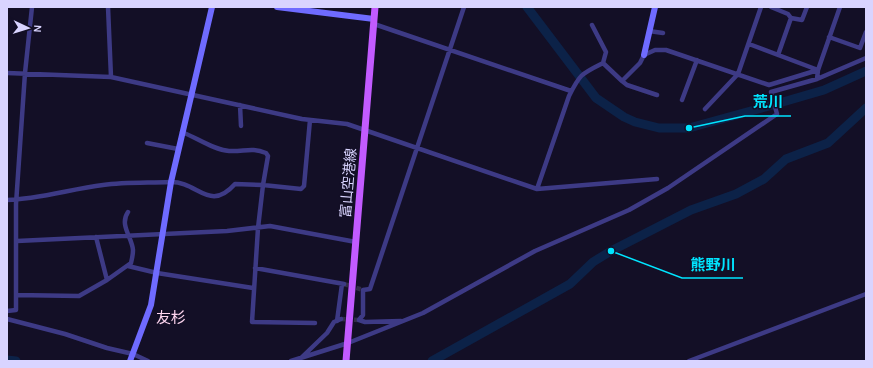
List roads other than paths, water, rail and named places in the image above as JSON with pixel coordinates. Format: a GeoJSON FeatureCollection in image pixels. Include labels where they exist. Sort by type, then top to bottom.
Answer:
{"type":"FeatureCollection","features":[{"type":"Feature","properties":{"kind":"main road","name":"富山空港線"},"geometry":{"type":"LineString","coordinates":[[346,361],[375,7]]}},
{"type":"Feature","properties":{"kind":"street"},"geometry":{"type":"LineString","coordinates":[[7,312],[16,310],[17,199],[25,73],[32,7]]}},
{"type":"Feature","properties":{"kind":"street"},"geometry":{"type":"LineString","coordinates":[[108,7],[112,77]]}},
{"type":"Feature","properties":{"kind":"street"},"geometry":{"type":"LineString","coordinates":[[130,361],[151,305],[171,182],[212,7]]}},
{"type":"Feature","properties":{"kind":"street"},"geometry":{"type":"LineString","coordinates":[[277,7],[374,22],[450,50],[571,91]]}},
{"type":"Feature","properties":{"kind":"street"},"geometry":{"type":"LineString","coordinates":[[403,321],[365,322],[359,320],[363,315],[363,290],[370,288],[464,7]]}},
{"type":"Feature","properties":{"kind":"street"},"geometry":{"type":"LineString","coordinates":[[622,81],[640,64],[644,54],[654,7]]}},
{"type":"Feature","properties":{"kind":"street"},"geometry":{"type":"LineString","coordinates":[[704,109],[738,74],[761,7]]}},
{"type":"Feature","properties":{"kind":"street"},"geometry":{"type":"LineString","coordinates":[[770,7],[780,9],[791,18],[802,20],[807,7]]}},
{"type":"Feature","properties":{"kind":"street"},"geometry":{"type":"LineString","coordinates":[[817,79],[818,70],[840,7]]}},
{"type":"Feature","properties":{"kind":"street"},"geometry":{"type":"LineString","coordinates":[[778,55],[791,18]]}},
{"type":"Feature","properties":{"kind":"street"},"geometry":{"type":"LineString","coordinates":[[537,189],[571,91],[583,73],[603,63],[606,52],[592,25]]}},
{"type":"Feature","properties":{"kind":"street"},"geometry":{"type":"LineString","coordinates":[[649,31],[663,34]]}},
{"type":"Feature","properties":{"kind":"street"},"geometry":{"type":"LineString","coordinates":[[830,37],[860,48],[866,32]]}},
{"type":"Feature","properties":{"kind":"street"},"geometry":{"type":"LineString","coordinates":[[748,44],[818,70]]}},
{"type":"Feature","properties":{"kind":"street"},"geometry":{"type":"LineString","coordinates":[[644,54],[655,50],[666,50],[769,85],[818,70]]}},
{"type":"Feature","properties":{"kind":"street"},"geometry":{"type":"LineString","coordinates":[[291,361],[348,345],[423,313],[535,251],[629,210],[668,188],[777,114],[771,92],[817,79],[866,58]]}},
{"type":"Feature","properties":{"kind":"street"},"geometry":{"type":"LineString","coordinates":[[682,100],[697,60]]}},
{"type":"Feature","properties":{"kind":"street"},"geometry":{"type":"LineString","coordinates":[[603,63],[627,85],[657,94]]}},
{"type":"Feature","properties":{"kind":"street"},"geometry":{"type":"LineString","coordinates":[[7,72],[112,77],[310,120],[347,124],[537,189],[657,179]]}},
{"type":"Feature","properties":{"kind":"street"},"geometry":{"type":"LineString","coordinates":[[240,105],[241,126]]}},
{"type":"Feature","properties":{"kind":"street"},"geometry":{"type":"LineString","coordinates":[[7,200],[105,184],[171,182],[184,185],[206,196],[215,197],[228,192],[235,184],[301,188],[304,186],[310,120]]}},
{"type":"Feature","properties":{"kind":"street"},"geometry":{"type":"LineString","coordinates":[[182,132],[221,149],[230,151],[256,149],[266,153],[268,156],[258,228],[252,322],[315,323]]}},
{"type":"Feature","properties":{"kind":"street"},"geometry":{"type":"LineString","coordinates":[[147,143],[178,149]]}},
{"type":"Feature","properties":{"kind":"street"},"geometry":{"type":"LineString","coordinates":[[16,295],[79,296],[128,266],[132,263],[133,249],[127,235],[125,221],[128,212]]}},
{"type":"Feature","properties":{"kind":"street"},"geometry":{"type":"LineString","coordinates":[[17,241],[226,231],[270,226],[356,242]]}},
{"type":"Feature","properties":{"kind":"street"},"geometry":{"type":"LineString","coordinates":[[96,237],[107,280]]}},
{"type":"Feature","properties":{"kind":"street"},"geometry":{"type":"LineString","coordinates":[[128,266],[156,273],[253,288]]}},
{"type":"Feature","properties":{"kind":"street"},"geometry":{"type":"LineString","coordinates":[[255,268],[343,284],[339,320],[334,322],[327,333],[301,359]]}},
{"type":"Feature","properties":{"kind":"street"},"geometry":{"type":"LineString","coordinates":[[689,361],[866,294]]}},
{"type":"Feature","properties":{"kind":"street"},"geometry":{"type":"LineString","coordinates":[[7,319],[65,334],[107,348],[132,354],[148,361]]}},
{"type":"Feature","properties":{"kind":"waterway"},"geometry":{"type":"LineString","coordinates":[[527,7],[596,98],[624,117],[635,122],[659,128],[689,128],[769,106],[824,90],[866,71]]}},
{"type":"Feature","properties":{"kind":"waterway"},"geometry":{"type":"LineString","coordinates":[[432,361],[570,284],[593,262],[611,251],[691,210],[736,194],[764,179],[786,159],[828,143],[866,108]]}},
{"type":"Feature","properties":{"kind":"waterway"},"geometry":{"type":"LineString","coordinates":[[7,360],[16,361]]}},
{"type":"Feature","properties":{"kind":"tunnel"},"geometry":{"type":"LineString","coordinates":[[344,284],[363,290]]}},
{"type":"Feature","properties":{"kind":"tunnel"},"geometry":{"type":"LineString","coordinates":[[341,319],[359,320]]}},
{"type":"Feature","properties":{"kind":"place","name":"荒川"},"geometry":{"type":"Point","coordinates":[689,128]}},
{"type":"Feature","properties":{"kind":"place","name":"熊野川"},"geometry":{"type":"Point","coordinates":[611,251]}},
{"type":"Feature","properties":{"kind":"district","name":"友杉"},"geometry":{"type":"Point","coordinates":[171,318]}}]}
